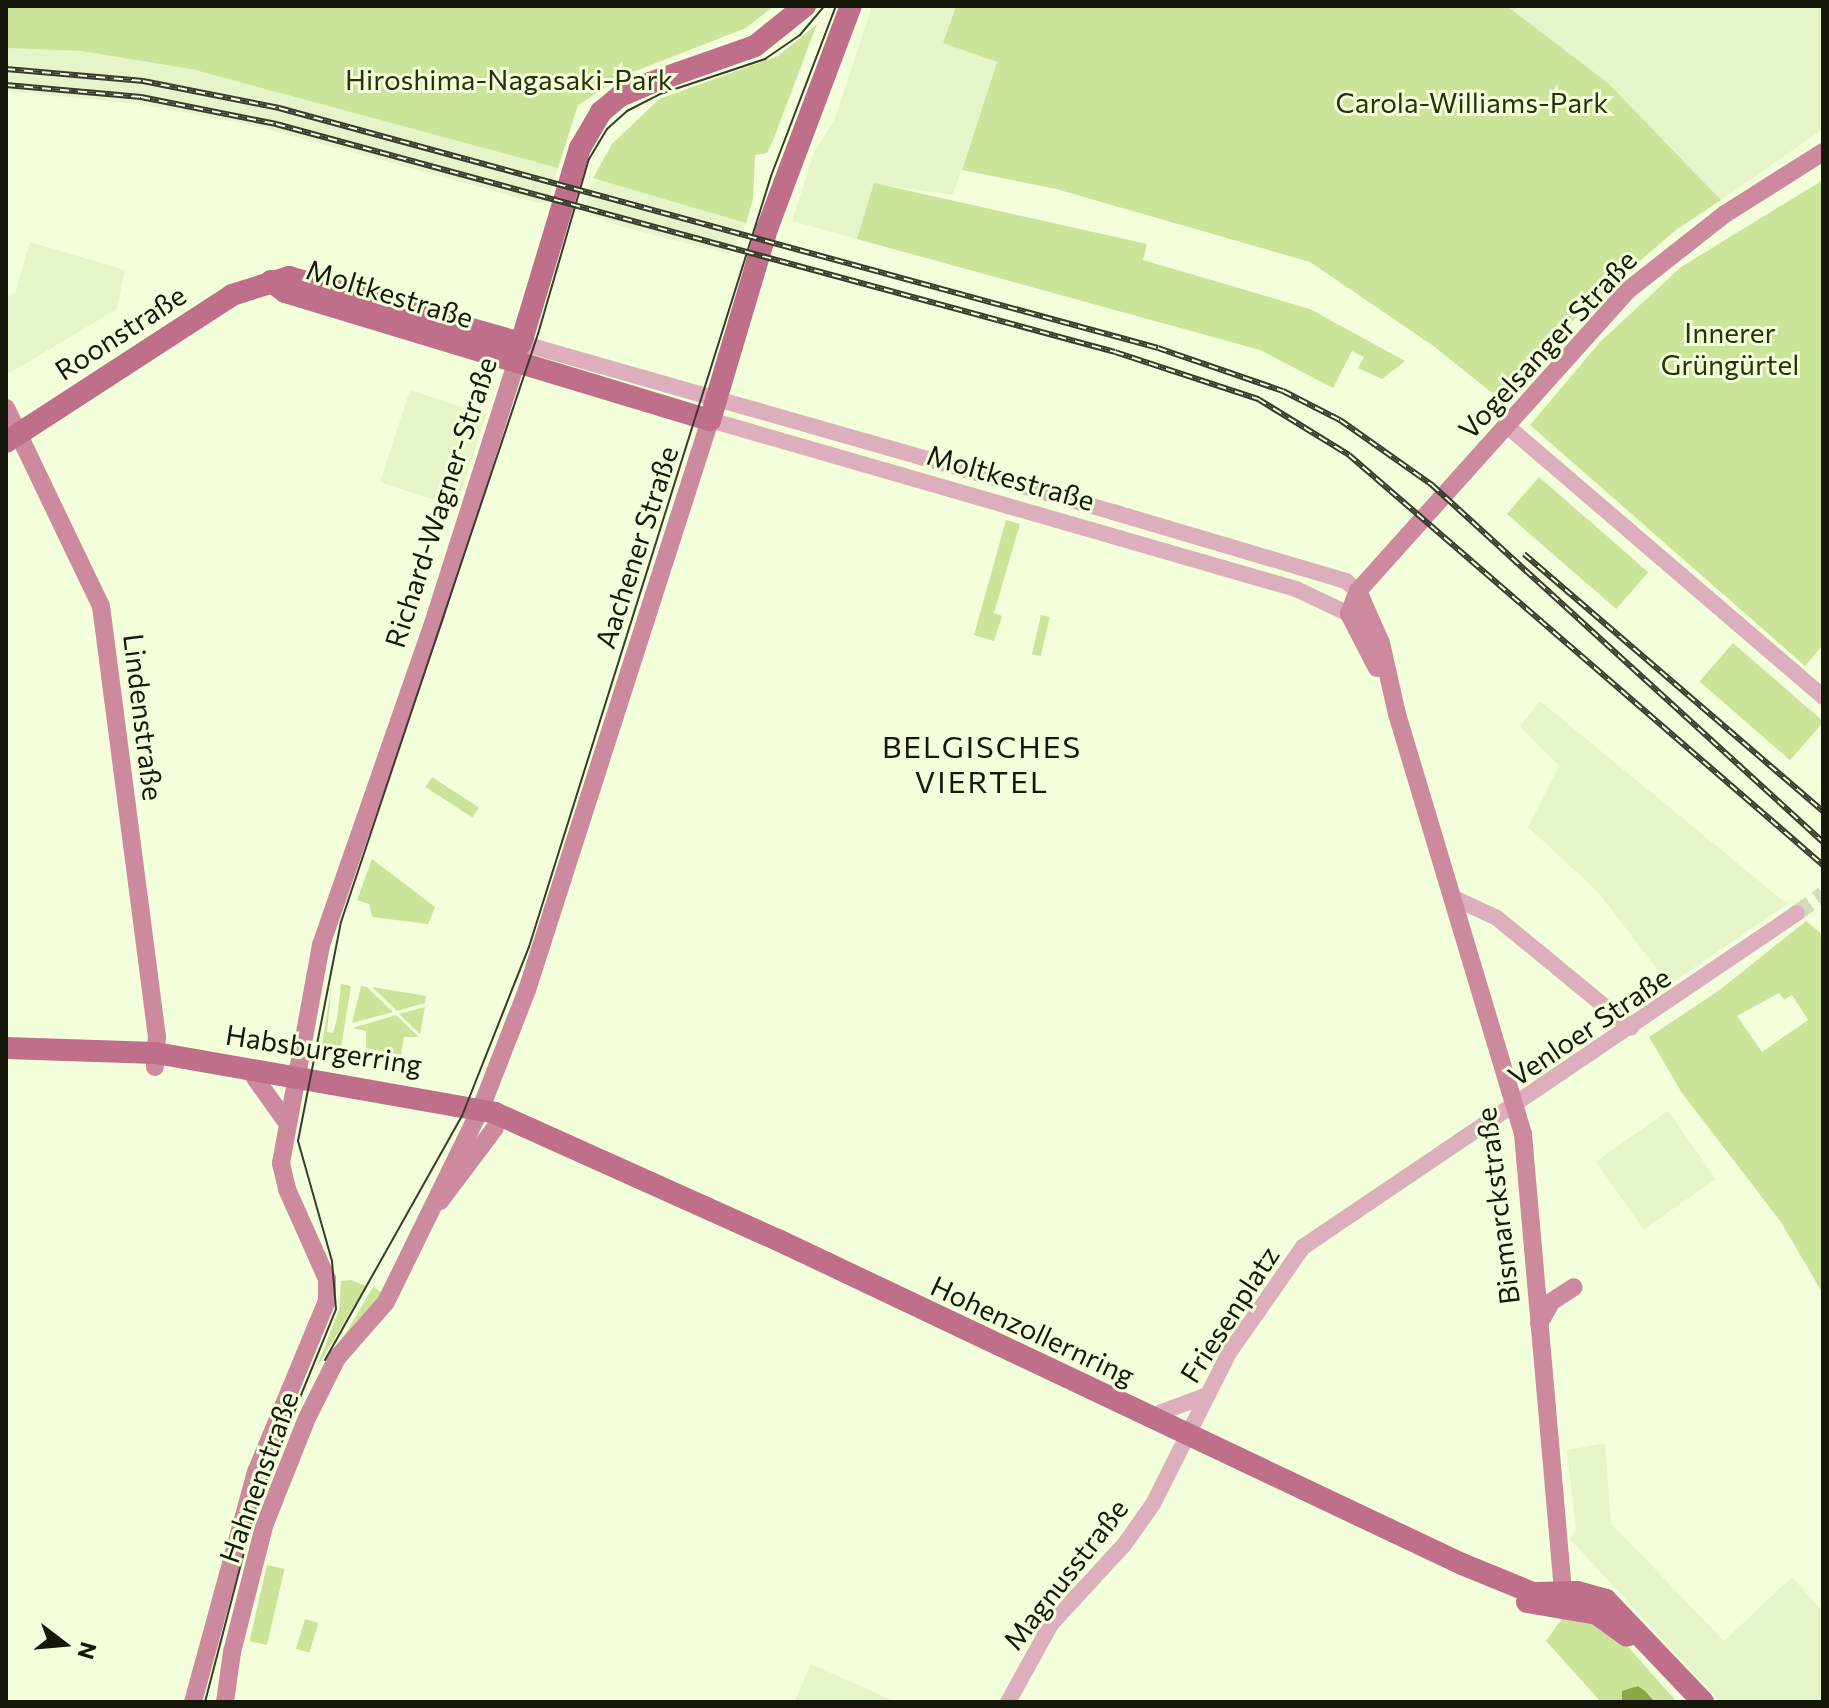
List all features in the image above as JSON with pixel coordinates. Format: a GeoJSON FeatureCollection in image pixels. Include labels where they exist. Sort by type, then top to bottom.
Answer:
{"type":"FeatureCollection","features":[{"type":"Feature","properties":{"kind":"main road","name":"Aachener Straße"},"geometry":{"type":"LineString","coordinates":[[417,1232],[483,1119],[710,420],[767,229],[851,6]]}},
{"type":"Feature","properties":{"kind":"main road","name":"Richard-Wagner-Straße"},"geometry":{"type":"LineString","coordinates":[[328,1288],[287,1189],[281,1163],[285,1120],[297,1080],[323,938],[519,353],[580,148],[595,119],[620,96],[755,46],[799,13]]}},
{"type":"Feature","properties":{"kind":"main road","name":"Vogelsanger Straße"},"geometry":{"type":"LineString","coordinates":[[1349,614],[1358,591],[1627,291],[1725,214],[1823,152]]}},
{"type":"Feature","properties":{"kind":"main road","name":"Moltkestraße"},"geometry":{"type":"LineString","coordinates":[[271,281],[285,292],[519,353],[710,420]]}},
{"type":"Feature","properties":{"kind":"main road","name":"Roonstraße"},"geometry":{"type":"LineString","coordinates":[[12,438],[232,295],[271,281]]}},
{"type":"Feature","properties":{"kind":"main road","name":"Lindenstraße"},"geometry":{"type":"LineString","coordinates":[[6,408],[12,438],[101,606],[156,1060]]}},
{"type":"Feature","properties":{"kind":"main road","name":"Bismarckstraße"},"geometry":{"type":"LineString","coordinates":[[1358,591],[1381,643],[1397,714],[1516,1106],[1558,1537]]}},
{"type":"Feature","properties":{"kind":"main road","name":"Bismarckstraße"},"geometry":{"type":"LineString","coordinates":[[1349,614],[1397,714]]}},
{"type":"Feature","properties":{"kind":"main road"},"geometry":{"type":"LineString","coordinates":[[6,1048],[156,1060]]}},
{"type":"Feature","properties":{"kind":"main road"},"geometry":{"type":"LineString","coordinates":[[6,1059],[156,1060]]}},
{"type":"Feature","properties":{"kind":"main road","name":"Habsburgerring"},"geometry":{"type":"LineString","coordinates":[[156,1060],[255,1078],[297,1080]]}},
{"type":"Feature","properties":{"kind":"main road","name":"Habsburgerring"},"geometry":{"type":"LineString","coordinates":[[156,1060],[297,1080],[483,1119]]}},
{"type":"Feature","properties":{"kind":"main road"},"geometry":{"type":"LineString","coordinates":[[255,1078],[285,1120]]}},
{"type":"Feature","properties":{"kind":"main road","name":"Hohenzollernring"},"geometry":{"type":"LineString","coordinates":[[483,1119],[778,1240],[1147,1417],[1184,1441]]}},
{"type":"Feature","properties":{"kind":"main road","name":"Hohenzollernring"},"geometry":{"type":"LineString","coordinates":[[483,1119],[1184,1441],[1462,1564],[1562,1599]]}},
{"type":"Feature","properties":{"kind":"main road","name":"Hahnenstraße"},"geometry":{"type":"LineString","coordinates":[[225,1702],[232,1652],[264,1526],[324,1380],[390,1292],[417,1232]]}},
{"type":"Feature","properties":{"kind":"main road"},"geometry":{"type":"LineString","coordinates":[[1539,1324],[1551,1302],[1574,1287]]}},
{"type":"Feature","properties":{"kind":"main road","name":"Hahnenstraße"},"geometry":{"type":"LineString","coordinates":[[193,1702],[251,1487],[324,1314],[328,1288]]}},
{"type":"Feature","properties":{"kind":"main road"},"geometry":{"type":"LineString","coordinates":[[279,1416],[282,1439],[290,1444],[300,1441]]}},
{"type":"Feature","properties":{"kind":"main road"},"geometry":{"type":"LineString","coordinates":[[1558,1537],[1562,1599]]}},
{"type":"Feature","properties":{"kind":"main road"},"geometry":{"type":"LineString","coordinates":[[1558,1537],[1555,1565],[1562,1599]]}},
{"type":"Feature","properties":{"kind":"main road"},"geometry":{"type":"LineString","coordinates":[[1562,1599],[1617,1626],[1687,1702]]}},
{"type":"Feature","properties":{"kind":"main road"},"geometry":{"type":"LineString","coordinates":[[1562,1599],[1606,1600],[1623,1614],[1703,1702]]}},
{"type":"Feature","properties":{"kind":"street","name":"Moltkestraße"},"geometry":{"type":"LineString","coordinates":[[519,353],[717,395],[1346,581],[1358,591]]}},
{"type":"Feature","properties":{"kind":"street","name":"Moltkestraße"},"geometry":{"type":"LineString","coordinates":[[710,420],[1296,589],[1349,614]]}},
{"type":"Feature","properties":{"kind":"street"},"geometry":{"type":"LineString","coordinates":[[1506,425],[1823,697]]}},
{"type":"Feature","properties":{"kind":"street"},"geometry":{"type":"LineString","coordinates":[[1454,898],[1497,918],[1631,1028]]}},
{"type":"Feature","properties":{"kind":"street","name":"Venloer Straße"},"geometry":{"type":"LineString","coordinates":[[1325,1229],[1516,1106],[1797,913]]}},
{"type":"Feature","properties":{"kind":"street","name":"Friesenplatz"},"geometry":{"type":"LineString","coordinates":[[1184,1441],[1205,1396],[1275,1283],[1303,1247],[1325,1229]]}},
{"type":"Feature","properties":{"kind":"street"},"geometry":{"type":"LineString","coordinates":[[1147,1417],[1205,1396]]}},
{"type":"Feature","properties":{"kind":"street","name":"Magnusstraße"},"geometry":{"type":"LineString","coordinates":[[1008,1702],[1051,1624],[1141,1523],[1184,1441]]}},
{"type":"Feature","properties":{"kind":"shaded area"},"geometry":{"type":"Polygon","coordinates":[[[872,6],[956,6],[943,43],[997,61],[953,195],[874,184],[857,239],[792,221],[814,152],[834,121],[872,6]]]}},
{"type":"Feature","properties":{"kind":"shaded area"},"geometry":{"type":"Polygon","coordinates":[[[1507,6],[1823,6],[1823,129],[1721,200],[1608,83],[1507,6]]]}},
{"type":"Feature","properties":{"kind":"shaded area"},"geometry":{"type":"Polygon","coordinates":[[[6,48],[81,51],[191,69],[558,168],[548,202],[538,203],[252,125],[139,104],[6,91],[6,48]]]}},
{"type":"Feature","properties":{"kind":"shaded area"},"geometry":{"type":"Polygon","coordinates":[[[605,180],[734,216],[746,223],[730,254],[619,226],[584,212],[593,182],[605,180]]]}},
{"type":"Feature","properties":{"kind":"shaded area"},"geometry":{"type":"Polygon","coordinates":[[[30,242],[125,270],[117,309],[6,375],[6,298],[15,293],[30,242]]]}},
{"type":"Feature","properties":{"kind":"shaded area"},"geometry":{"type":"Polygon","coordinates":[[[410,390],[486,415],[456,507],[380,482],[410,390]]]}},
{"type":"Feature","properties":{"kind":"shaded area"},"geometry":{"type":"Polygon","coordinates":[[[1540,701],[1787,904],[1669,985],[1599,893],[1528,827],[1559,766],[1520,726],[1540,701]]]}},
{"type":"Feature","properties":{"kind":"shaded area"},"geometry":{"type":"Polygon","coordinates":[[[1668,1111],[1716,1179],[1644,1229],[1596,1161],[1668,1111]]]}},
{"type":"Feature","properties":{"kind":"shaded area"},"geometry":{"type":"Polygon","coordinates":[[[1605,1443],[1611,1523],[1724,1641],[1792,1577],[1823,1612],[1823,1702],[1720,1702],[1570,1539],[1576,1530],[1567,1450],[1605,1443]]]}},
{"type":"Feature","properties":{"kind":"shaded area"},"geometry":{"type":"Polygon","coordinates":[[[811,1664],[822,1669],[896,1702],[794,1702],[811,1664]]]}},
{"type":"Feature","properties":{"kind":"shaded area"},"geometry":{"type":"Polygon","coordinates":[[[1638,1686],[1655,1702],[1622,1702],[1622,1691],[1638,1686]]]}},
{"type":"Feature","properties":{"kind":"green space","name":"Hiroshima-Nagasaki-Park"},"geometry":{"type":"Polygon","coordinates":[[[6,6],[774,6],[746,28],[623,76],[578,105],[558,168],[191,69],[81,51],[6,48],[6,6]]]}},
{"type":"Feature","properties":{"kind":"green space","name":"Carola-Williams-Park"},"geometry":{"type":"Polygon","coordinates":[[[956,6],[1507,6],[1608,83],[1721,200],[1676,230],[1585,308],[1501,400],[1432,345],[1310,262],[1056,189],[962,170],[997,62],[943,43],[956,6]]]}},
{"type":"Feature","properties":{"kind":"green space"},"geometry":{"type":"Polygon","coordinates":[[[817,24],[773,141],[767,153],[755,155],[753,199],[746,223],[593,178],[612,144],[659,99],[778,56],[817,24]]]}},
{"type":"Feature","properties":{"kind":"green space","name":"Innerer Grüngürtel"},"geometry":{"type":"Polygon","coordinates":[[[1823,180],[1823,645],[1805,666],[1530,425],[1600,342],[1681,267],[1823,180]]]}},
{"type":"Feature","properties":{"kind":"green space"},"geometry":{"type":"Polygon","coordinates":[[[874,183],[1147,244],[1143,260],[1310,309],[1405,361],[1382,379],[1358,368],[1364,357],[1352,351],[1333,388],[1260,350],[857,239],[874,183]]]}},
{"type":"Feature","properties":{"kind":"green space"},"geometry":{"type":"Polygon","coordinates":[[[1539,477],[1648,572],[1616,609],[1507,514],[1539,477]]]}},
{"type":"Feature","properties":{"kind":"green space"},"geometry":{"type":"Polygon","coordinates":[[[1006,520],[1020,524],[994,613],[1002,616],[994,641],[974,635],[1006,520]]]}},
{"type":"Feature","properties":{"kind":"green space"},"geometry":{"type":"Polygon","coordinates":[[[1041,615],[1050,617],[1041,656],[1032,654],[1041,615]]]}},
{"type":"Feature","properties":{"kind":"green space"},"geometry":{"type":"Polygon","coordinates":[[[1733,643],[1823,721],[1790,760],[1700,681],[1733,643]]]}},
{"type":"Feature","properties":{"kind":"green space"},"geometry":{"type":"Polygon","coordinates":[[[432,777],[479,807],[472,818],[425,787],[432,777]]]}},
{"type":"Feature","properties":{"kind":"green space"},"geometry":{"type":"Polygon","coordinates":[[[372,859],[435,907],[428,924],[372,917],[369,904],[357,900],[372,859]]]}},
{"type":"Feature","properties":{"kind":"green space"},"geometry":{"type":"Polygon","coordinates":[[[1806,921],[1823,935],[1823,1294],[1781,1222],[1682,1093],[1649,1037],[1721,989],[1806,921]],[[1779,993],[1737,1016],[1762,1052],[1808,1020],[1792,995],[1784,1000],[1779,993]]]}},
{"type":"Feature","properties":{"kind":"green space"},"geometry":{"type":"Polygon","coordinates":[[[332,982],[327,1032],[333,1033],[341,984],[351,986],[340,1054],[321,1051],[332,982]]]}},
{"type":"Feature","properties":{"kind":"green space"},"geometry":{"type":"Polygon","coordinates":[[[361,986],[367,987],[393,1012],[352,1023],[361,986]]]}},
{"type":"Feature","properties":{"kind":"green space"},"geometry":{"type":"Polygon","coordinates":[[[372,987],[426,996],[425,1003],[397,1011],[372,987]]]}},
{"type":"Feature","properties":{"kind":"green space"},"geometry":{"type":"Polygon","coordinates":[[[425,1007],[420,1034],[399,1014],[425,1007]]]}},
{"type":"Feature","properties":{"kind":"green space"},"geometry":{"type":"Polygon","coordinates":[[[396,1015],[419,1037],[404,1037],[401,1055],[366,1048],[366,1031],[352,1028],[396,1015]]]}},
{"type":"Feature","properties":{"kind":"green space"},"geometry":{"type":"Polygon","coordinates":[[[351,1280],[366,1286],[316,1369],[339,1310],[341,1281],[351,1280]]]}},
{"type":"Feature","properties":{"kind":"green space"},"geometry":{"type":"Polygon","coordinates":[[[373,1287],[384,1294],[330,1360],[373,1287]]]}},
{"type":"Feature","properties":{"kind":"green space"},"geometry":{"type":"Polygon","coordinates":[[[267,1565],[285,1569],[267,1645],[249,1641],[267,1565]]]}},
{"type":"Feature","properties":{"kind":"green space"},"geometry":{"type":"Polygon","coordinates":[[[1563,1617],[1612,1629],[1677,1702],[1601,1702],[1546,1641],[1563,1617]]]}},
{"type":"Feature","properties":{"kind":"green space"},"geometry":{"type":"Polygon","coordinates":[[[305,1619],[318,1623],[309,1653],[296,1649],[305,1619]]]}},
{"type":"Feature","properties":{"kind":"tunnel"},"geometry":{"type":"LineString","coordinates":[[1797,913],[1823,894]]}},
{"type":"Feature","properties":{"kind":"tram line"},"geometry":{"type":"LineString","coordinates":[[205,1702],[257,1503],[336,1309],[332,1261],[298,1141],[341,922],[538,334],[589,159],[607,129],[627,111],[660,94],[765,59],[800,35],[824,6]]}},
{"type":"Feature","properties":{"kind":"tram line"},"geometry":{"type":"LineString","coordinates":[[325,1360],[462,1116],[529,947],[771,176],[836,6]]}},
{"type":"Feature","properties":{"kind":"railway"},"geometry":{"type":"LineString","coordinates":[[6,69],[143,81],[279,108],[1158,348],[1283,391],[1340,420],[1432,485],[1823,842]]}},
{"type":"Feature","properties":{"kind":"railway"},"geometry":{"type":"LineString","coordinates":[[6,85],[141,97],[276,124],[1115,352],[1258,399],[1349,455],[1823,865]]}},
{"type":"Feature","properties":{"kind":"railway"},"geometry":{"type":"LineString","coordinates":[[1524,554],[1823,811]]}},
{"type":"Feature","properties":{"kind":"district","name":"BELGISCHES VIERTEL"},"geometry":{"type":"Point","coordinates":[982,763]}}]}
